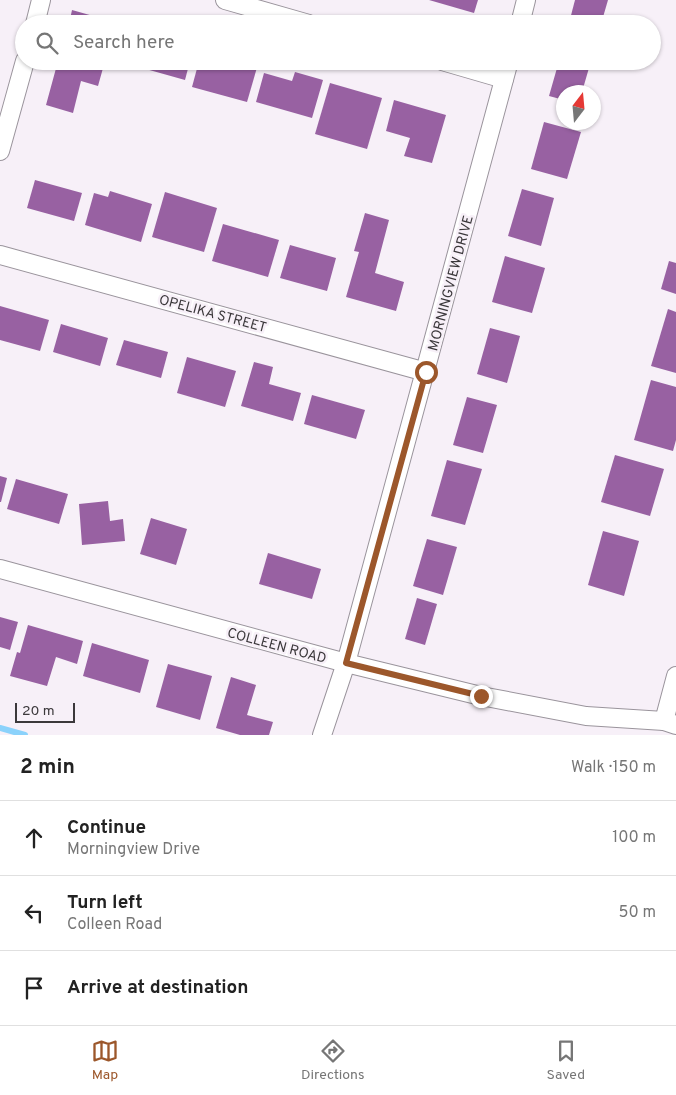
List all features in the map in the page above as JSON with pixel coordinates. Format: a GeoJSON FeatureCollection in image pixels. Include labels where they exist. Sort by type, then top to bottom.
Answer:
{"type":"FeatureCollection","features":[{"type":"Feature","properties":{"kind":"street"},"geometry":{"type":"LineString","coordinates":[[37,15],[41,0]]}},
{"type":"Feature","properties":{"kind":"street"},"geometry":{"type":"LineString","coordinates":[[225,0],[278,15]]}},
{"type":"Feature","properties":{"kind":"street"},"geometry":{"type":"LineString","coordinates":[[522,15],[526,0]]}},
{"type":"Feature","properties":{"kind":"street"},"geometry":{"type":"LineString","coordinates":[[0,151],[22,70]]}},
{"type":"Feature","properties":{"kind":"street"},"geometry":{"type":"LineString","coordinates":[[473,70],[504,79]]}},
{"type":"Feature","properties":{"kind":"street","name":"MORNINGVIEW DRIVE"},"geometry":{"type":"LineString","coordinates":[[322,735],[346,663],[506,70]]}},
{"type":"Feature","properties":{"kind":"street","name":"OPELIKA STREET"},"geometry":{"type":"LineString","coordinates":[[0,255],[426,372]]}},
{"type":"Feature","properties":{"kind":"street","name":"COLLEEN ROAD"},"geometry":{"type":"LineString","coordinates":[[0,570],[346,663],[481,696],[586,716],[670,723]]}},
{"type":"Feature","properties":{"kind":"street"},"geometry":{"type":"LineString","coordinates":[[670,723],[676,676]]}},
{"type":"Feature","properties":{"kind":"building"},"geometry":{"type":"Polygon","coordinates":[[[429,0],[478,0],[474,13],[429,0]]]}},
{"type":"Feature","properties":{"kind":"building"},"geometry":{"type":"Polygon","coordinates":[[[575,0],[608,0],[604,15],[571,15],[575,0]]]}},
{"type":"Feature","properties":{"kind":"building"},"geometry":{"type":"Polygon","coordinates":[[[72,10],[90,15],[71,15],[72,10]]]}},
{"type":"Feature","properties":{"kind":"building"},"geometry":{"type":"Polygon","coordinates":[[[56,70],[102,70],[98,86],[81,81],[73,113],[46,105],[56,70]]]}},
{"type":"Feature","properties":{"kind":"building"},"geometry":{"type":"Polygon","coordinates":[[[149,70],[188,70],[185,80],[149,70]]]}},
{"type":"Feature","properties":{"kind":"building"},"geometry":{"type":"Polygon","coordinates":[[[197,70],[256,70],[247,102],[192,87],[197,70]]]}},
{"type":"Feature","properties":{"kind":"building"},"geometry":{"type":"Polygon","coordinates":[[[556,70],[588,70],[584,85],[556,85],[556,98],[549,96],[556,70]]]}},
{"type":"Feature","properties":{"kind":"building"},"geometry":{"type":"Polygon","coordinates":[[[295,72],[323,80],[312,118],[256,102],[264,73],[292,81],[295,72]]]}},
{"type":"Feature","properties":{"kind":"building"},"geometry":{"type":"Polygon","coordinates":[[[330,83],[382,98],[367,149],[315,134],[330,83]]]}},
{"type":"Feature","properties":{"kind":"building"},"geometry":{"type":"Polygon","coordinates":[[[394,100],[446,115],[432,163],[404,156],[410,138],[386,131],[394,100]]]}},
{"type":"Feature","properties":{"kind":"building"},"geometry":{"type":"Polygon","coordinates":[[[544,122],[556,125],[556,130],[581,132],[567,179],[531,169],[544,122]]]}},
{"type":"Feature","properties":{"kind":"building"},"geometry":{"type":"Polygon","coordinates":[[[35,180],[82,193],[74,221],[27,208],[35,180]]]}},
{"type":"Feature","properties":{"kind":"building"},"geometry":{"type":"Polygon","coordinates":[[[522,189],[554,198],[541,246],[508,236],[522,189]]]}},
{"type":"Feature","properties":{"kind":"building"},"geometry":{"type":"Polygon","coordinates":[[[110,191],[152,204],[141,242],[85,225],[94,193],[108,197],[110,191]]]}},
{"type":"Feature","properties":{"kind":"building"},"geometry":{"type":"Polygon","coordinates":[[[165,192],[217,208],[204,252],[152,237],[165,192]]]}},
{"type":"Feature","properties":{"kind":"building"},"geometry":{"type":"Polygon","coordinates":[[[365,213],[389,220],[375,273],[404,282],[396,311],[346,297],[359,252],[354,251],[365,213]]]}},
{"type":"Feature","properties":{"kind":"building"},"geometry":{"type":"Polygon","coordinates":[[[223,224],[279,240],[268,277],[212,261],[223,224]]]}},
{"type":"Feature","properties":{"kind":"building"},"geometry":{"type":"Polygon","coordinates":[[[290,245],[336,258],[327,291],[280,278],[290,245]]]}},
{"type":"Feature","properties":{"kind":"building"},"geometry":{"type":"Polygon","coordinates":[[[505,256],[545,268],[532,313],[492,302],[505,256]]]}},
{"type":"Feature","properties":{"kind":"building"},"geometry":{"type":"Polygon","coordinates":[[[669,261],[676,263],[676,294],[661,289],[669,261]]]}},
{"type":"Feature","properties":{"kind":"building"},"geometry":{"type":"Polygon","coordinates":[[[0,306],[49,320],[40,351],[0,340],[0,306]]]}},
{"type":"Feature","properties":{"kind":"building"},"geometry":{"type":"Polygon","coordinates":[[[668,309],[676,312],[676,373],[651,366],[668,309]]]}},
{"type":"Feature","properties":{"kind":"building"},"geometry":{"type":"Polygon","coordinates":[[[61,324],[108,338],[100,366],[53,352],[61,324]]]}},
{"type":"Feature","properties":{"kind":"building"},"geometry":{"type":"Polygon","coordinates":[[[490,328],[520,336],[507,383],[477,374],[490,328]]]}},
{"type":"Feature","properties":{"kind":"building"},"geometry":{"type":"Polygon","coordinates":[[[124,340],[168,352],[161,378],[116,365],[124,340]]]}},
{"type":"Feature","properties":{"kind":"building"},"geometry":{"type":"Polygon","coordinates":[[[187,357],[236,371],[225,407],[177,393],[187,357]]]}},
{"type":"Feature","properties":{"kind":"building"},"geometry":{"type":"Polygon","coordinates":[[[254,362],[273,367],[269,384],[301,393],[293,421],[241,406],[254,362]]]}},
{"type":"Feature","properties":{"kind":"building"},"geometry":{"type":"Polygon","coordinates":[[[651,380],[676,387],[676,440],[673,451],[634,440],[651,380]]]}},
{"type":"Feature","properties":{"kind":"building"},"geometry":{"type":"Polygon","coordinates":[[[312,395],[365,410],[356,439],[304,424],[312,395]]]}},
{"type":"Feature","properties":{"kind":"building"},"geometry":{"type":"Polygon","coordinates":[[[467,397],[497,405],[483,453],[453,445],[467,397]]]}},
{"type":"Feature","properties":{"kind":"building"},"geometry":{"type":"Polygon","coordinates":[[[615,455],[664,469],[650,516],[601,502],[615,455]]]}},
{"type":"Feature","properties":{"kind":"building"},"geometry":{"type":"Polygon","coordinates":[[[447,460],[482,469],[465,525],[431,516],[447,460]]]}},
{"type":"Feature","properties":{"kind":"building"},"geometry":{"type":"Polygon","coordinates":[[[0,476],[7,478],[1,502],[0,502],[0,476]]]}},
{"type":"Feature","properties":{"kind":"building"},"geometry":{"type":"Polygon","coordinates":[[[16,479],[68,494],[59,524],[7,509],[16,479]]]}},
{"type":"Feature","properties":{"kind":"building"},"geometry":{"type":"Polygon","coordinates":[[[108,501],[110,521],[123,519],[125,541],[82,545],[79,504],[108,501]]]}},
{"type":"Feature","properties":{"kind":"building"},"geometry":{"type":"Polygon","coordinates":[[[151,518],[187,529],[176,565],[140,554],[151,518]]]}},
{"type":"Feature","properties":{"kind":"building"},"geometry":{"type":"Polygon","coordinates":[[[603,531],[639,541],[624,596],[588,585],[603,531]]]}},
{"type":"Feature","properties":{"kind":"building"},"geometry":{"type":"Polygon","coordinates":[[[427,539],[457,547],[443,595],[413,586],[427,539]]]}},
{"type":"Feature","properties":{"kind":"building"},"geometry":{"type":"Polygon","coordinates":[[[268,553],[321,569],[312,599],[259,584],[268,553]]]}},
{"type":"Feature","properties":{"kind":"building"},"geometry":{"type":"Polygon","coordinates":[[[417,598],[437,604],[425,645],[405,639],[417,598]]]}},
{"type":"Feature","properties":{"kind":"building"},"geometry":{"type":"Polygon","coordinates":[[[0,617],[18,622],[10,650],[0,647],[0,617]]]}},
{"type":"Feature","properties":{"kind":"building"},"geometry":{"type":"Polygon","coordinates":[[[28,625],[83,641],[77,664],[56,657],[47,686],[10,676],[17,652],[20,653],[28,625]]]}},
{"type":"Feature","properties":{"kind":"building"},"geometry":{"type":"Polygon","coordinates":[[[92,643],[149,660],[140,693],[83,676],[92,643]]]}},
{"type":"Feature","properties":{"kind":"building"},"geometry":{"type":"Polygon","coordinates":[[[168,664],[212,676],[200,720],[156,707],[168,664]]]}},
{"type":"Feature","properties":{"kind":"building"},"geometry":{"type":"Polygon","coordinates":[[[231,677],[256,685],[247,715],[273,722],[269,735],[240,735],[216,728],[231,677]]]}},
{"type":"Feature","properties":{"kind":"waterway"},"geometry":{"type":"LineString","coordinates":[[0,728],[25,735]]}},
{"type":"Feature","properties":{"kind":"route"},"geometry":{"type":"LineString","coordinates":[[426,372],[346,663],[481,696]]}}]}
